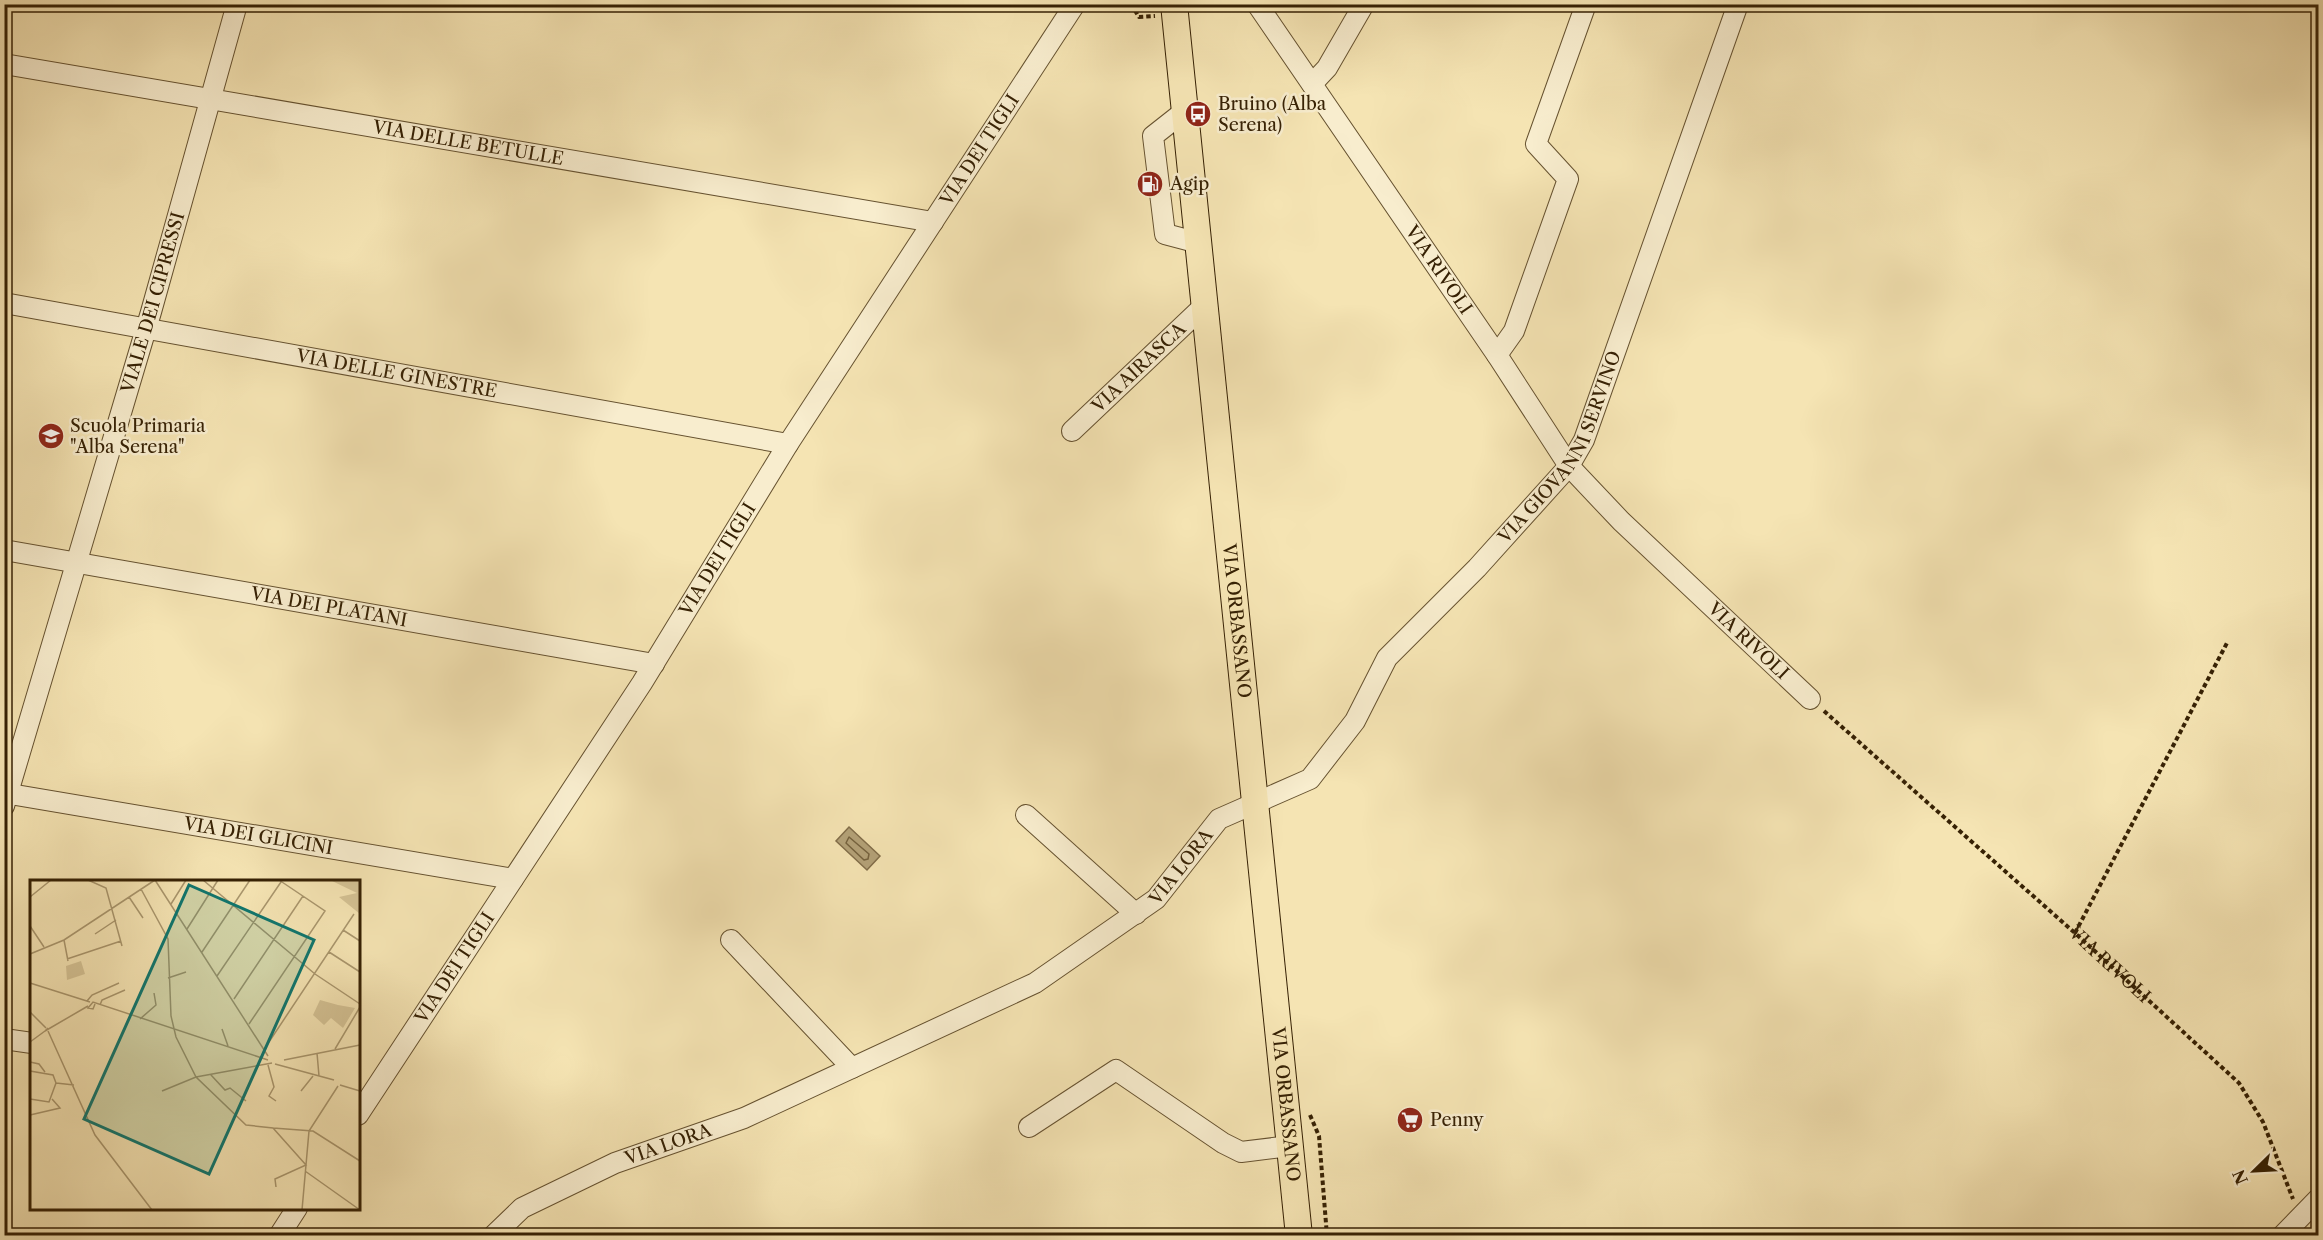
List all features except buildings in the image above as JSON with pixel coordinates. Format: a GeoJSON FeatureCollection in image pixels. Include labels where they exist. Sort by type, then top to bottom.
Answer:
{"type":"FeatureCollection","features":[{"type":"Feature","properties":{"kind":"main road","name":"VIA ORBASSANO"},"geometry":{"type":"LineString","coordinates":[[1174,4],[1299,1236]]}},
{"type":"Feature","properties":{"kind":"street","name":"VIALE DEI CIPRESSI"},"geometry":{"type":"LineString","coordinates":[[6,797],[146,328],[237,4]]}},
{"type":"Feature","properties":{"kind":"street","name":"VIA DEI TIGLI"},"geometry":{"type":"LineString","coordinates":[[360,1110],[366,1092],[513,879],[654,664],[788,444],[1075,4]]}},
{"type":"Feature","properties":{"kind":"street","name":"VIA RIVOLI"},"geometry":{"type":"LineString","coordinates":[[1257,4],[1497,355],[1569,466],[1621,521],[1810,699]]}},
{"type":"Feature","properties":{"kind":"street"},"geometry":{"type":"LineString","coordinates":[[1312,84],[1327,68],[1364,4]]}},
{"type":"Feature","properties":{"kind":"street"},"geometry":{"type":"LineString","coordinates":[[1497,355],[1514,332],[1568,179],[1536,144],[1586,4]]}},
{"type":"Feature","properties":{"kind":"street","name":"VIA GIOVANNI SERVINO"},"geometry":{"type":"LineString","coordinates":[[1257,805],[1310,779],[1355,721],[1387,658],[1477,568],[1569,466],[1584,440],[1738,4]]}},
{"type":"Feature","properties":{"kind":"street","name":"VIA DELLE BETULLE"},"geometry":{"type":"LineString","coordinates":[[4,64],[933,222]]}},
{"type":"Feature","properties":{"kind":"street"},"geometry":{"type":"LineString","coordinates":[[1186,110],[1153,136],[1165,234],[1199,243]]}},
{"type":"Feature","properties":{"kind":"street","name":"VIA DELLE GINESTRE"},"geometry":{"type":"LineString","coordinates":[[4,303],[788,444]]}},
{"type":"Feature","properties":{"kind":"street","name":"VIA AIRASCA"},"geometry":{"type":"LineString","coordinates":[[1072,431],[1206,304]]}},
{"type":"Feature","properties":{"kind":"street","name":"VIA DEI PLATANI"},"geometry":{"type":"LineString","coordinates":[[4,550],[654,664]]}},
{"type":"Feature","properties":{"kind":"street","name":"VIA DEI GLICINI"},"geometry":{"type":"LineString","coordinates":[[6,797],[513,879]]}},
{"type":"Feature","properties":{"kind":"street","name":"VIA LORA"},"geometry":{"type":"LineString","coordinates":[[493,1236],[522,1208],[615,1163],[744,1118],[1035,983],[1156,899],[1219,819],[1257,805]]}},
{"type":"Feature","properties":{"kind":"street","name":"VIA LORA"},"geometry":{"type":"LineString","coordinates":[[1026,816],[1136,914]]}},
{"type":"Feature","properties":{"kind":"street"},"geometry":{"type":"LineString","coordinates":[[731,940],[852,1068]]}},
{"type":"Feature","properties":{"kind":"street"},"geometry":{"type":"LineString","coordinates":[[4,1039],[30,1043]]}},
{"type":"Feature","properties":{"kind":"street"},"geometry":{"type":"LineString","coordinates":[[1029,1127],[1116,1070],[1223,1143],[1241,1152],[1290,1146]]}},
{"type":"Feature","properties":{"kind":"street"},"geometry":{"type":"LineString","coordinates":[[2282,1236],[2319,1199]]}},
{"type":"Feature","properties":{"kind":"street"},"geometry":{"type":"LineString","coordinates":[[279,1236],[296,1210]]}},
{"type":"Feature","properties":{"kind":"path"},"geometry":{"type":"LineString","coordinates":[[2075,933],[2228,641]]}},
{"type":"Feature","properties":{"kind":"path","name":"VIA RIVOLI"},"geometry":{"type":"LineString","coordinates":[[1810,699],[2075,933],[2239,1083],[2262,1122],[2300,1216]]}},
{"type":"Feature","properties":{"kind":"water"},"geometry":{"type":"Polygon","coordinates":[[[849,827],[880,856],[867,870],[836,841],[849,827]]]}},
{"type":"Feature","properties":{"kind":"place","name":"Bruino (Alba Serena)"},"geometry":{"type":"Point","coordinates":[1198,114]}},
{"type":"Feature","properties":{"kind":"place","name":"Agip"},"geometry":{"type":"Point","coordinates":[1150,184]}},
{"type":"Feature","properties":{"kind":"place","name":"Scuola Primaria \"Alba Serena\""},"geometry":{"type":"Point","coordinates":[51,436]}},
{"type":"Feature","properties":{"kind":"place","name":"Penny"},"geometry":{"type":"Point","coordinates":[1410,1120]}}]}
